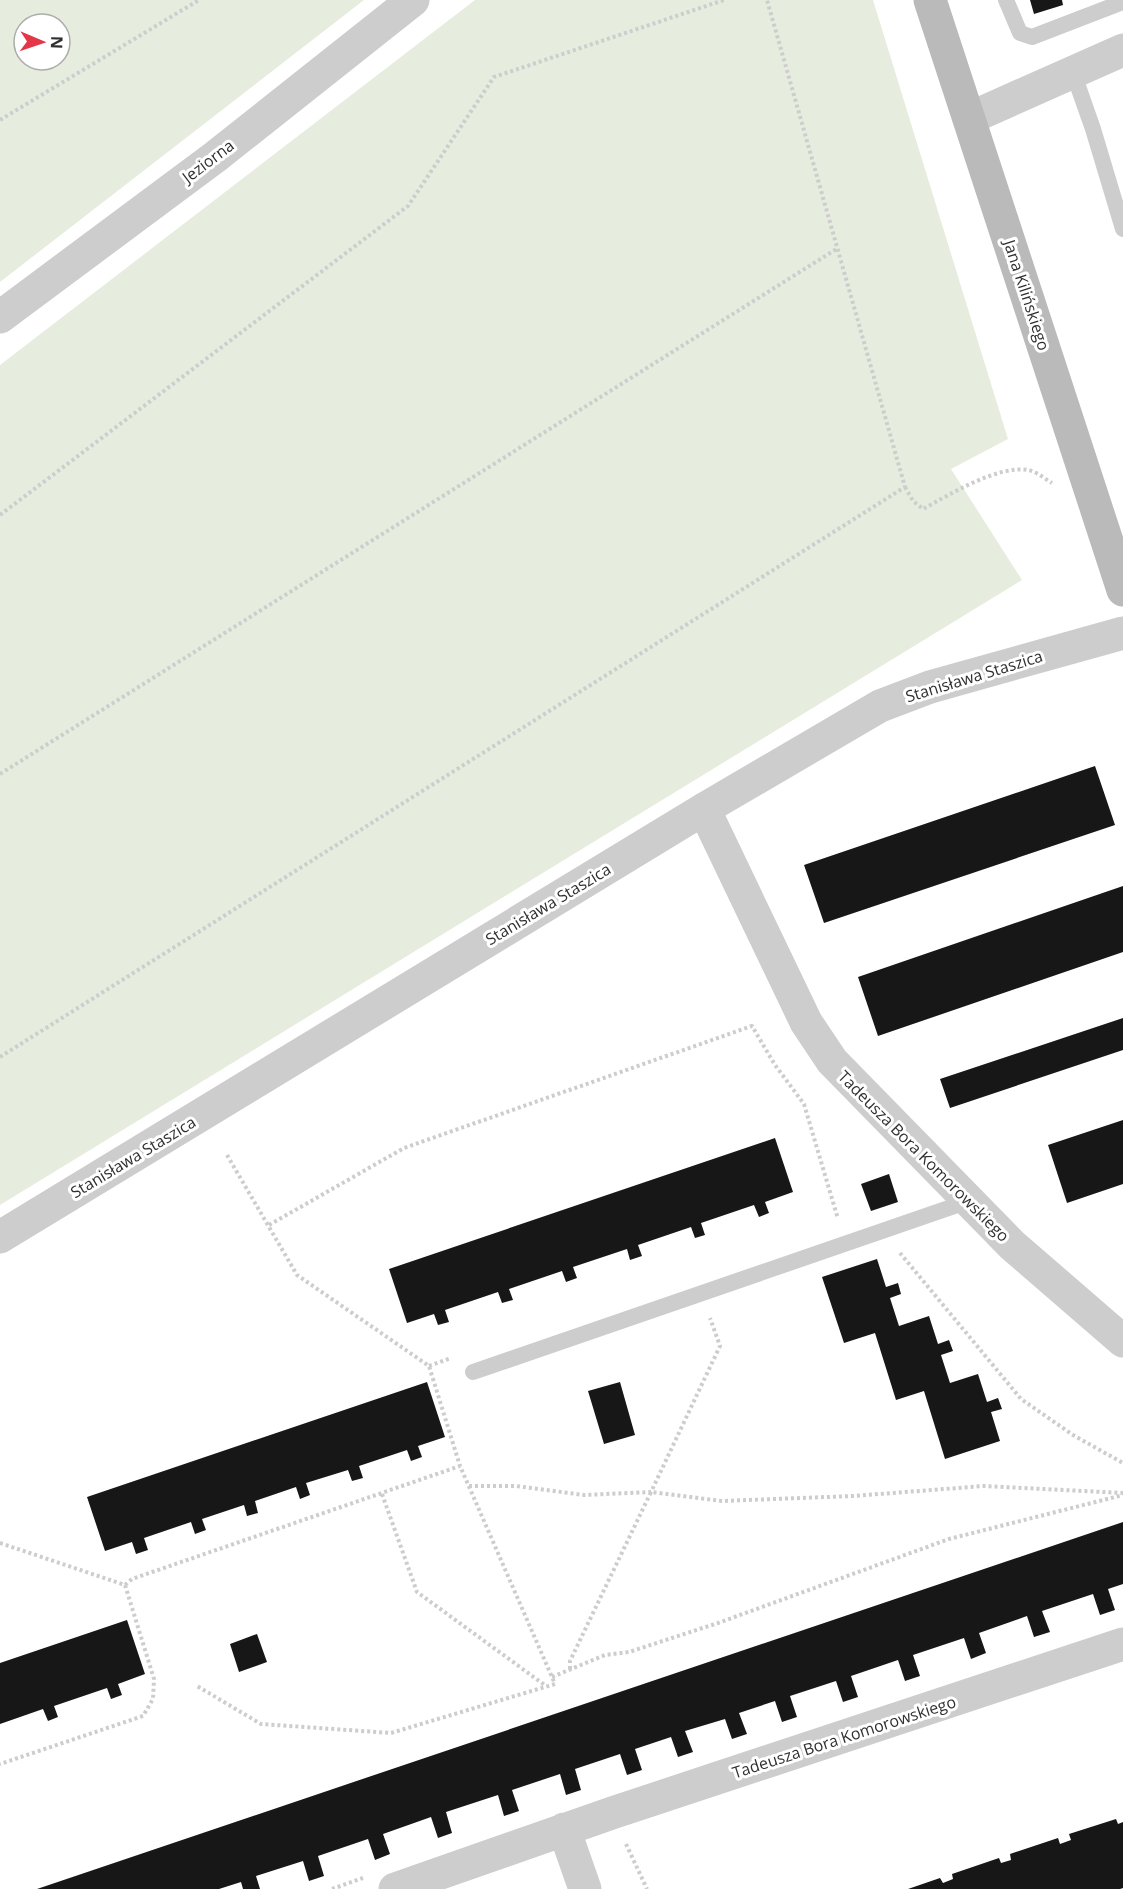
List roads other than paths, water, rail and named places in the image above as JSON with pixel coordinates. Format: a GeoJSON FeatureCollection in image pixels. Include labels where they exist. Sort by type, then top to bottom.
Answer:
{"type":"FeatureCollection","features":[{"type":"Feature","properties":{"kind":"main road","name":"Jana Kilińskiego"},"geometry":{"type":"LineString","coordinates":[[930,0],[1123,590]]}},
{"type":"Feature","properties":{"kind":"street","name":"Jeziorna"},"geometry":{"type":"LineString","coordinates":[[0,317],[214,157],[413,0]]}},
{"type":"Feature","properties":{"kind":"street"},"geometry":{"type":"LineString","coordinates":[[969,118],[1123,50]]}},
{"type":"Feature","properties":{"kind":"street","name":"Stanisława Staszica"},"geometry":{"type":"LineString","coordinates":[[0,1237],[704,809],[880,706],[903,696],[1123,633]]}},
{"type":"Feature","properties":{"kind":"street","name":"Tadeusza Bora Komorowskiego"},"geometry":{"type":"LineString","coordinates":[[704,809],[806,1022],[831,1061],[1012,1245],[1123,1341]]}},
{"type":"Feature","properties":{"kind":"street","name":"Tadeusza Bora Komorowskiego"},"geometry":{"type":"LineString","coordinates":[[394,1889],[564,1829],[1123,1644]]}},
{"type":"Feature","properties":{"kind":"street"},"geometry":{"type":"LineString","coordinates":[[564,1829],[585,1889]]}},
{"type":"Feature","properties":{"kind":"lane"},"geometry":{"type":"LineString","coordinates":[[1006,0],[1020,33],[1032,37],[1123,2]]}},
{"type":"Feature","properties":{"kind":"lane"},"geometry":{"type":"LineString","coordinates":[[1073,72],[1123,230]]}},
{"type":"Feature","properties":{"kind":"lane"},"geometry":{"type":"LineString","coordinates":[[473,1372],[969,1201]]}}]}
